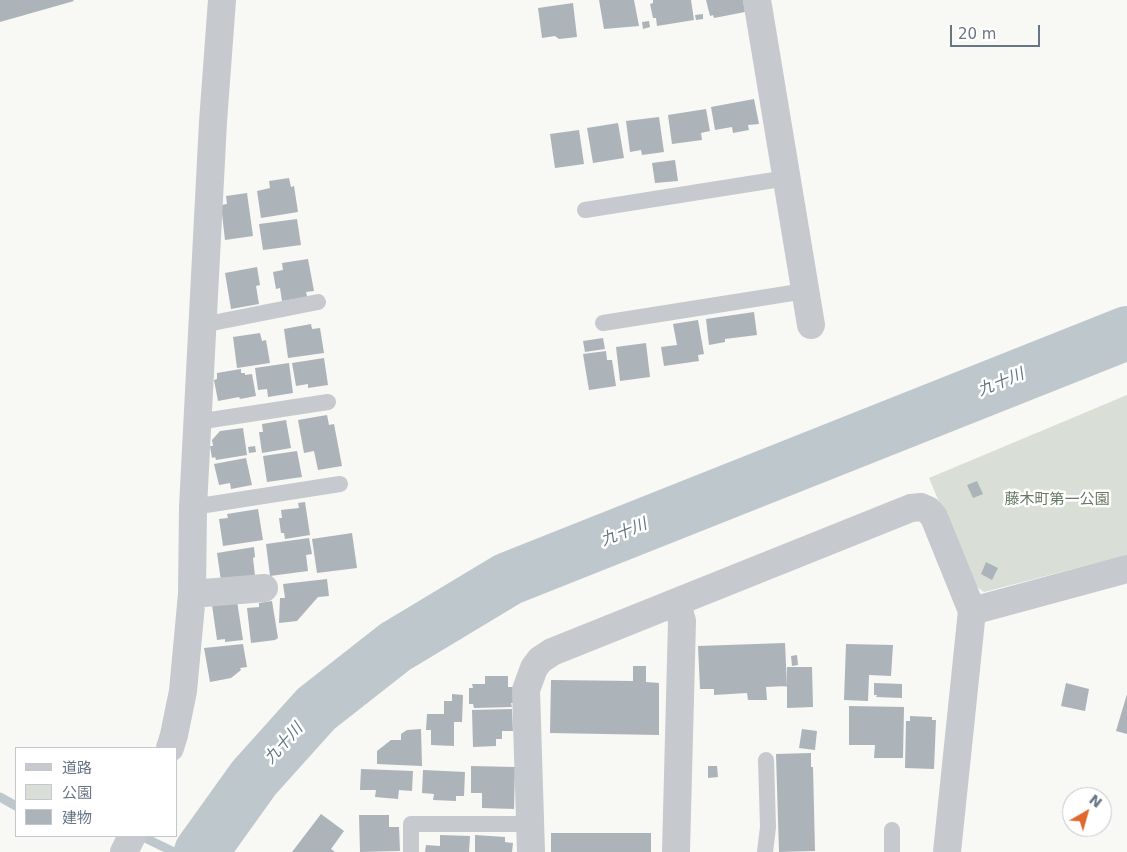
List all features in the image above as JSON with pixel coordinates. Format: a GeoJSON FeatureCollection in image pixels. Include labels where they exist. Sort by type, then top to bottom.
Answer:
{"type":"FeatureCollection","features":[{"type":"Feature","properties":{"kind":"street"},"geometry":{"type":"LineString","coordinates":[[170,747],[183,692],[192,594],[193,506],[197,422],[213,122],[222,0]]}},
{"type":"Feature","properties":{"kind":"street"},"geometry":{"type":"LineString","coordinates":[[757,0],[811,325]]}},
{"type":"Feature","properties":{"kind":"street"},"geometry":{"type":"LineString","coordinates":[[531,852],[526,690],[534,668],[540,660],[552,652],[911,508],[921,507],[928,510],[934,517],[972,612],[947,852]]}},
{"type":"Feature","properties":{"kind":"street"},"geometry":{"type":"LineString","coordinates":[[972,612],[1127,569]]}},
{"type":"Feature","properties":{"kind":"street"},"geometry":{"type":"LineString","coordinates":[[192,594],[264,588]]}},
{"type":"Feature","properties":{"kind":"street"},"geometry":{"type":"LineString","coordinates":[[676,852],[682,621],[677,603]]}},
{"type":"Feature","properties":{"kind":"street"},"geometry":{"type":"LineString","coordinates":[[124,852],[132,837]]}},
{"type":"Feature","properties":{"kind":"lane"},"geometry":{"type":"LineString","coordinates":[[585,210],[787,178]]}},
{"type":"Feature","properties":{"kind":"lane"},"geometry":{"type":"LineString","coordinates":[[603,323],[805,291]]}},
{"type":"Feature","properties":{"kind":"lane"},"geometry":{"type":"LineString","coordinates":[[202,324],[318,302]]}},
{"type":"Feature","properties":{"kind":"lane"},"geometry":{"type":"LineString","coordinates":[[197,422],[328,402]]}},
{"type":"Feature","properties":{"kind":"lane"},"geometry":{"type":"LineString","coordinates":[[193,506],[340,484]]}},
{"type":"Feature","properties":{"kind":"lane"},"geometry":{"type":"LineString","coordinates":[[765,852],[768,827],[766,760]]}},
{"type":"Feature","properties":{"kind":"lane"},"geometry":{"type":"LineString","coordinates":[[411,852],[411,824],[530,824]]}},
{"type":"Feature","properties":{"kind":"lane"},"geometry":{"type":"LineString","coordinates":[[892,830],[892,852]]}},
{"type":"Feature","properties":{"kind":"green space","name":"藤木町第一公園"},"geometry":{"type":"Polygon","coordinates":[[[1127,395],[1127,555],[984,592],[974,585],[929,478],[1127,395]]]}},
{"type":"Feature","properties":{"kind":"building"},"geometry":{"type":"Polygon","coordinates":[[[0,0],[73,0],[74,1],[0,22],[0,0]]]}},
{"type":"Feature","properties":{"kind":"building"},"geometry":{"type":"Polygon","coordinates":[[[599,0],[634,0],[639,26],[604,29],[599,0]]]}},
{"type":"Feature","properties":{"kind":"building"},"geometry":{"type":"Polygon","coordinates":[[[653,0],[691,0],[694,20],[657,26],[650,4],[653,3],[653,0]]]}},
{"type":"Feature","properties":{"kind":"building"},"geometry":{"type":"Polygon","coordinates":[[[706,0],[743,0],[745,12],[714,18],[713,15],[710,16],[706,0]]]}},
{"type":"Feature","properties":{"kind":"building"},"geometry":{"type":"Polygon","coordinates":[[[573,3],[577,37],[559,39],[555,36],[542,38],[538,8],[573,3]]]}},
{"type":"Feature","properties":{"kind":"building"},"geometry":{"type":"Polygon","coordinates":[[[703,14],[703,19],[696,20],[695,15],[703,14]]]}},
{"type":"Feature","properties":{"kind":"building"},"geometry":{"type":"Polygon","coordinates":[[[649,21],[650,27],[643,29],[642,22],[649,21]]]}},
{"type":"Feature","properties":{"kind":"building"},"geometry":{"type":"Polygon","coordinates":[[[754,99],[759,124],[748,125],[749,130],[733,133],[732,127],[715,130],[711,107],[754,99]]]}},
{"type":"Feature","properties":{"kind":"building"},"geometry":{"type":"Polygon","coordinates":[[[706,109],[710,131],[701,133],[702,140],[672,144],[668,115],[706,109]]]}},
{"type":"Feature","properties":{"kind":"building"},"geometry":{"type":"Polygon","coordinates":[[[659,117],[664,152],[642,155],[641,150],[630,152],[626,121],[659,117]]]}},
{"type":"Feature","properties":{"kind":"building"},"geometry":{"type":"Polygon","coordinates":[[[618,123],[624,158],[593,163],[587,128],[618,123]]]}},
{"type":"Feature","properties":{"kind":"building"},"geometry":{"type":"Polygon","coordinates":[[[579,130],[584,164],[555,168],[550,134],[579,130]]]}},
{"type":"Feature","properties":{"kind":"building"},"geometry":{"type":"Polygon","coordinates":[[[675,160],[678,181],[655,183],[652,163],[675,160]]]}},
{"type":"Feature","properties":{"kind":"building"},"geometry":{"type":"Polygon","coordinates":[[[289,178],[291,187],[294,186],[298,212],[261,218],[257,191],[270,188],[269,181],[289,178]]]}},
{"type":"Feature","properties":{"kind":"building"},"geometry":{"type":"Polygon","coordinates":[[[247,193],[253,236],[225,240],[221,205],[227,204],[226,196],[247,193]]]}},
{"type":"Feature","properties":{"kind":"building"},"geometry":{"type":"Polygon","coordinates":[[[297,219],[301,245],[263,250],[259,224],[297,219]]]}},
{"type":"Feature","properties":{"kind":"building"},"geometry":{"type":"Polygon","coordinates":[[[308,259],[314,291],[306,292],[308,300],[282,301],[280,288],[276,289],[273,272],[283,270],[282,263],[308,259]]]}},
{"type":"Feature","properties":{"kind":"building"},"geometry":{"type":"Polygon","coordinates":[[[257,267],[260,285],[256,286],[259,304],[231,309],[225,273],[257,267]]]}},
{"type":"Feature","properties":{"kind":"building"},"geometry":{"type":"Polygon","coordinates":[[[754,312],[757,335],[725,339],[725,342],[709,345],[706,319],[754,312]]]}},
{"type":"Feature","properties":{"kind":"building"},"geometry":{"type":"Polygon","coordinates":[[[698,320],[704,354],[698,355],[699,361],[664,366],[661,347],[677,345],[673,324],[698,320]]]}},
{"type":"Feature","properties":{"kind":"building"},"geometry":{"type":"Polygon","coordinates":[[[311,324],[312,329],[320,328],[324,353],[288,358],[284,329],[311,324]]]}},
{"type":"Feature","properties":{"kind":"building"},"geometry":{"type":"Polygon","coordinates":[[[260,333],[262,341],[266,340],[270,363],[237,368],[233,337],[260,333]]]}},
{"type":"Feature","properties":{"kind":"building"},"geometry":{"type":"Polygon","coordinates":[[[603,338],[605,349],[585,352],[583,341],[603,338]]]}},
{"type":"Feature","properties":{"kind":"building"},"geometry":{"type":"Polygon","coordinates":[[[646,343],[650,377],[620,381],[616,347],[646,343]]]}},
{"type":"Feature","properties":{"kind":"building"},"geometry":{"type":"Polygon","coordinates":[[[606,351],[607,360],[612,360],[616,386],[589,390],[583,354],[606,351]]]}},
{"type":"Feature","properties":{"kind":"building"},"geometry":{"type":"Polygon","coordinates":[[[324,358],[328,385],[308,388],[308,384],[296,386],[292,363],[324,358]]]}},
{"type":"Feature","properties":{"kind":"building"},"geometry":{"type":"Polygon","coordinates":[[[289,363],[293,393],[268,397],[267,389],[258,390],[255,368],[289,363]]]}},
{"type":"Feature","properties":{"kind":"building"},"geometry":{"type":"Polygon","coordinates":[[[241,369],[241,373],[245,373],[245,375],[252,374],[256,396],[218,401],[214,380],[217,379],[217,373],[241,369]]]}},
{"type":"Feature","properties":{"kind":"building"},"geometry":{"type":"Polygon","coordinates":[[[327,415],[329,425],[334,424],[342,466],[318,470],[314,451],[304,453],[298,420],[327,415]]]}},
{"type":"Feature","properties":{"kind":"building"},"geometry":{"type":"Polygon","coordinates":[[[286,420],[291,448],[262,453],[259,432],[263,432],[262,424],[286,420]]]}},
{"type":"Feature","properties":{"kind":"building"},"geometry":{"type":"Polygon","coordinates":[[[243,428],[247,455],[216,460],[215,457],[212,458],[210,446],[213,446],[212,440],[220,431],[243,428]]]}},
{"type":"Feature","properties":{"kind":"building"},"geometry":{"type":"Polygon","coordinates":[[[255,446],[256,452],[249,453],[248,447],[255,446]]]}},
{"type":"Feature","properties":{"kind":"building"},"geometry":{"type":"Polygon","coordinates":[[[297,451],[302,477],[267,482],[263,456],[297,451]]]}},
{"type":"Feature","properties":{"kind":"building"},"geometry":{"type":"Polygon","coordinates":[[[246,458],[252,485],[231,489],[230,483],[219,485],[214,464],[246,458]]]}},
{"type":"Feature","properties":{"kind":"building"},"geometry":{"type":"Polygon","coordinates":[[[977,481],[983,494],[973,498],[967,485],[977,481]]]}},
{"type":"Feature","properties":{"kind":"building"},"geometry":{"type":"Polygon","coordinates":[[[305,502],[310,535],[285,539],[284,533],[281,533],[279,518],[282,518],[281,510],[299,508],[298,503],[305,502]]]}},
{"type":"Feature","properties":{"kind":"building"},"geometry":{"type":"Polygon","coordinates":[[[258,509],[263,540],[223,546],[219,519],[228,518],[227,514],[258,509]]]}},
{"type":"Feature","properties":{"kind":"building"},"geometry":{"type":"Polygon","coordinates":[[[352,533],[357,568],[317,573],[312,539],[352,533]]]}},
{"type":"Feature","properties":{"kind":"building"},"geometry":{"type":"Polygon","coordinates":[[[309,538],[312,554],[306,555],[308,571],[270,576],[266,544],[309,538]]]}},
{"type":"Feature","properties":{"kind":"building"},"geometry":{"type":"Polygon","coordinates":[[[254,547],[255,576],[221,581],[217,553],[254,547]]]}},
{"type":"Feature","properties":{"kind":"building"},"geometry":{"type":"Polygon","coordinates":[[[986,562],[998,568],[992,580],[981,574],[986,562]]]}},
{"type":"Feature","properties":{"kind":"building"},"geometry":{"type":"Polygon","coordinates":[[[327,579],[329,596],[318,597],[297,621],[279,623],[280,598],[285,598],[283,584],[327,579]]]}},
{"type":"Feature","properties":{"kind":"building"},"geometry":{"type":"Polygon","coordinates":[[[237,601],[243,640],[225,642],[225,639],[217,640],[212,605],[237,601]]]}},
{"type":"Feature","properties":{"kind":"building"},"geometry":{"type":"Polygon","coordinates":[[[272,601],[278,638],[251,643],[247,608],[259,607],[259,603],[272,601]]]}},
{"type":"Feature","properties":{"kind":"building"},"geometry":{"type":"Polygon","coordinates":[[[785,643],[787,686],[766,687],[767,700],[748,700],[747,693],[714,695],[714,689],[700,689],[698,646],[785,643]]]}},
{"type":"Feature","properties":{"kind":"building"},"geometry":{"type":"Polygon","coordinates":[[[243,644],[247,667],[240,668],[241,670],[231,678],[210,682],[204,648],[243,644]]]}},
{"type":"Feature","properties":{"kind":"building"},"geometry":{"type":"Polygon","coordinates":[[[846,644],[893,645],[891,676],[869,675],[868,701],[844,700],[846,644]]]}},
{"type":"Feature","properties":{"kind":"building"},"geometry":{"type":"Polygon","coordinates":[[[797,655],[798,665],[792,666],[791,656],[797,655]]]}},
{"type":"Feature","properties":{"kind":"building"},"geometry":{"type":"Polygon","coordinates":[[[633,666],[646,666],[646,682],[659,683],[659,735],[550,733],[551,680],[633,681],[633,666]]]}},
{"type":"Feature","properties":{"kind":"building"},"geometry":{"type":"Polygon","coordinates":[[[787,667],[812,667],[813,707],[787,708],[787,667]]]}},
{"type":"Feature","properties":{"kind":"building"},"geometry":{"type":"Polygon","coordinates":[[[485,676],[508,676],[508,687],[516,687],[516,703],[511,703],[512,707],[474,708],[473,704],[469,704],[469,688],[473,688],[472,684],[485,684],[485,676]]]}},
{"type":"Feature","properties":{"kind":"building"},"geometry":{"type":"Polygon","coordinates":[[[874,683],[902,684],[902,698],[876,697],[877,695],[874,695],[874,683]]]}},
{"type":"Feature","properties":{"kind":"building"},"geometry":{"type":"Polygon","coordinates":[[[1066,683],[1089,689],[1085,711],[1061,706],[1066,683]]]}},
{"type":"Feature","properties":{"kind":"building"},"geometry":{"type":"Polygon","coordinates":[[[452,694],[463,695],[462,722],[454,722],[454,746],[431,745],[431,730],[426,730],[427,714],[444,714],[444,701],[452,701],[452,694]]]}},
{"type":"Feature","properties":{"kind":"building"},"geometry":{"type":"Polygon","coordinates":[[[1127,694],[1127,734],[1116,731],[1127,694]]]}},
{"type":"Feature","properties":{"kind":"building"},"geometry":{"type":"Polygon","coordinates":[[[849,706],[904,707],[903,758],[874,758],[875,745],[849,745],[849,706]]]}},
{"type":"Feature","properties":{"kind":"building"},"geometry":{"type":"Polygon","coordinates":[[[512,709],[513,731],[502,731],[502,739],[496,739],[496,746],[473,747],[472,710],[512,709]]]}},
{"type":"Feature","properties":{"kind":"building"},"geometry":{"type":"Polygon","coordinates":[[[910,716],[932,717],[932,720],[936,720],[934,769],[905,768],[906,721],[910,721],[910,716]]]}},
{"type":"Feature","properties":{"kind":"building"},"geometry":{"type":"Polygon","coordinates":[[[421,729],[422,766],[377,764],[377,751],[391,740],[401,740],[401,734],[407,730],[421,729]]]}},
{"type":"Feature","properties":{"kind":"building"},"geometry":{"type":"Polygon","coordinates":[[[802,729],[817,731],[815,750],[799,748],[802,729]]]}},
{"type":"Feature","properties":{"kind":"building"},"geometry":{"type":"Polygon","coordinates":[[[811,753],[815,851],[779,852],[776,754],[811,753]]]}},
{"type":"Feature","properties":{"kind":"building"},"geometry":{"type":"Polygon","coordinates":[[[471,766],[515,767],[514,809],[482,808],[482,793],[471,793],[471,766]]]}},
{"type":"Feature","properties":{"kind":"building"},"geometry":{"type":"Polygon","coordinates":[[[708,766],[717,766],[718,777],[708,778],[708,766]]]}},
{"type":"Feature","properties":{"kind":"building"},"geometry":{"type":"Polygon","coordinates":[[[361,769],[413,771],[412,791],[399,790],[398,799],[375,797],[376,790],[360,790],[361,769]]]}},
{"type":"Feature","properties":{"kind":"building"},"geometry":{"type":"Polygon","coordinates":[[[423,770],[465,772],[464,796],[456,796],[456,801],[433,800],[434,794],[422,793],[423,770]]]}},
{"type":"Feature","properties":{"kind":"building"},"geometry":{"type":"Polygon","coordinates":[[[321,814],[344,831],[331,849],[335,852],[292,852],[321,814]]]}},
{"type":"Feature","properties":{"kind":"building"},"geometry":{"type":"Polygon","coordinates":[[[359,815],[389,815],[389,827],[399,827],[400,851],[360,852],[359,815]]]}},
{"type":"Feature","properties":{"kind":"building"},"geometry":{"type":"Polygon","coordinates":[[[551,833],[651,833],[651,852],[551,852],[551,833]]]}},
{"type":"Feature","properties":{"kind":"building"},"geometry":{"type":"Polygon","coordinates":[[[440,835],[470,836],[469,852],[425,852],[426,845],[440,846],[440,835]]]}},
{"type":"Feature","properties":{"kind":"building"},"geometry":{"type":"Polygon","coordinates":[[[475,835],[505,837],[505,842],[513,843],[512,852],[475,852],[475,835]]]}},
{"type":"Feature","properties":{"kind":"waterway","name":"九十川"},"geometry":{"type":"LineString","coordinates":[[201,852],[254,778],[316,709],[395,647],[508,579],[1127,333]]}},
{"type":"Feature","properties":{"kind":"waterway"},"geometry":{"type":"LineString","coordinates":[[0,797],[15,805]]}},
{"type":"Feature","properties":{"kind":"waterway"},"geometry":{"type":"LineString","coordinates":[[143,837],[174,852]]}}]}
